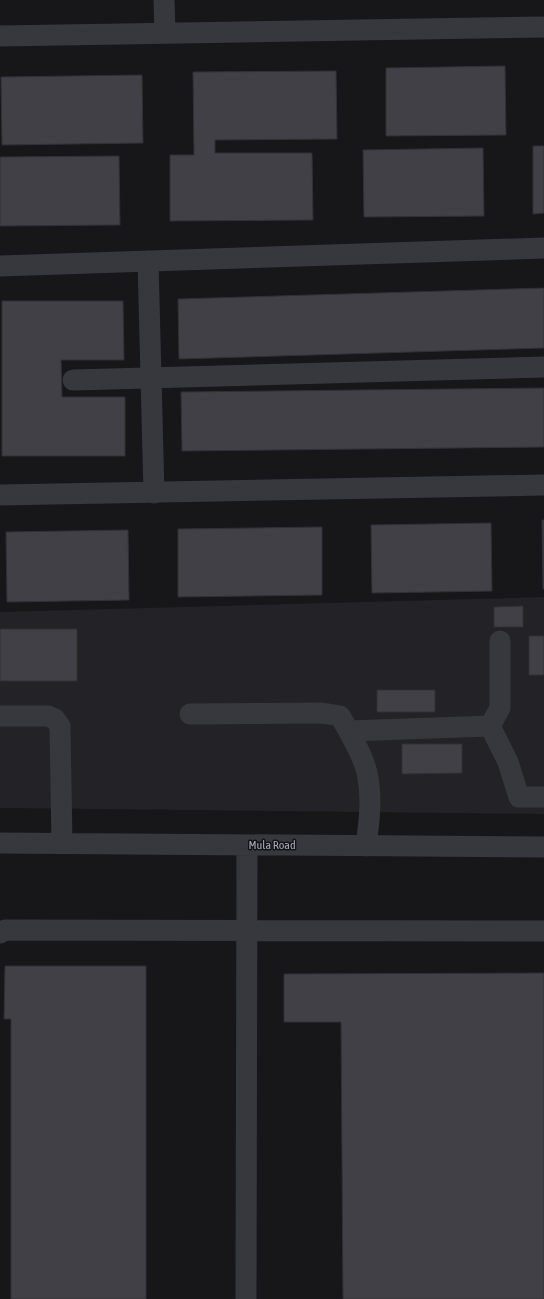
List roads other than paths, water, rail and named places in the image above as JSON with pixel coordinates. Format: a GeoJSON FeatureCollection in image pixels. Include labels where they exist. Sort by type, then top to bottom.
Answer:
{"type":"FeatureCollection","features":[{"type":"Feature","properties":{"kind":"street"},"geometry":{"type":"LineString","coordinates":[[164,0],[164,33]]}},
{"type":"Feature","properties":{"kind":"street"},"geometry":{"type":"LineString","coordinates":[[0,36],[544,27]]}},
{"type":"Feature","properties":{"kind":"street"},"geometry":{"type":"LineString","coordinates":[[0,266],[544,248]]}},
{"type":"Feature","properties":{"kind":"street"},"geometry":{"type":"LineString","coordinates":[[148,261],[154,493]]}},
{"type":"Feature","properties":{"kind":"street"},"geometry":{"type":"LineString","coordinates":[[73,380],[544,367]]}},
{"type":"Feature","properties":{"kind":"street"},"geometry":{"type":"LineString","coordinates":[[0,495],[544,485]]}},
{"type":"Feature","properties":{"kind":"street"},"geometry":{"type":"LineString","coordinates":[[490,726],[500,708],[500,641]]}},
{"type":"Feature","properties":{"kind":"street"},"geometry":{"type":"LineString","coordinates":[[190,714],[322,713],[340,716],[349,731],[368,776],[371,811],[366,846]]}},
{"type":"Feature","properties":{"kind":"street"},"geometry":{"type":"LineString","coordinates":[[0,716],[48,716],[55,719],[60,726],[62,843]]}},
{"type":"Feature","properties":{"kind":"street"},"geometry":{"type":"LineString","coordinates":[[349,731],[490,726]]}},
{"type":"Feature","properties":{"kind":"street"},"geometry":{"type":"LineString","coordinates":[[490,726],[508,762],[519,797],[544,797]]}},
{"type":"Feature","properties":{"kind":"street","name":"Mula Road"},"geometry":{"type":"LineString","coordinates":[[0,843],[544,847]]}},
{"type":"Feature","properties":{"kind":"street"},"geometry":{"type":"LineString","coordinates":[[246,1299],[247,845]]}},
{"type":"Feature","properties":{"kind":"street"},"geometry":{"type":"LineString","coordinates":[[0,933],[5,930],[544,931]]}}]}
